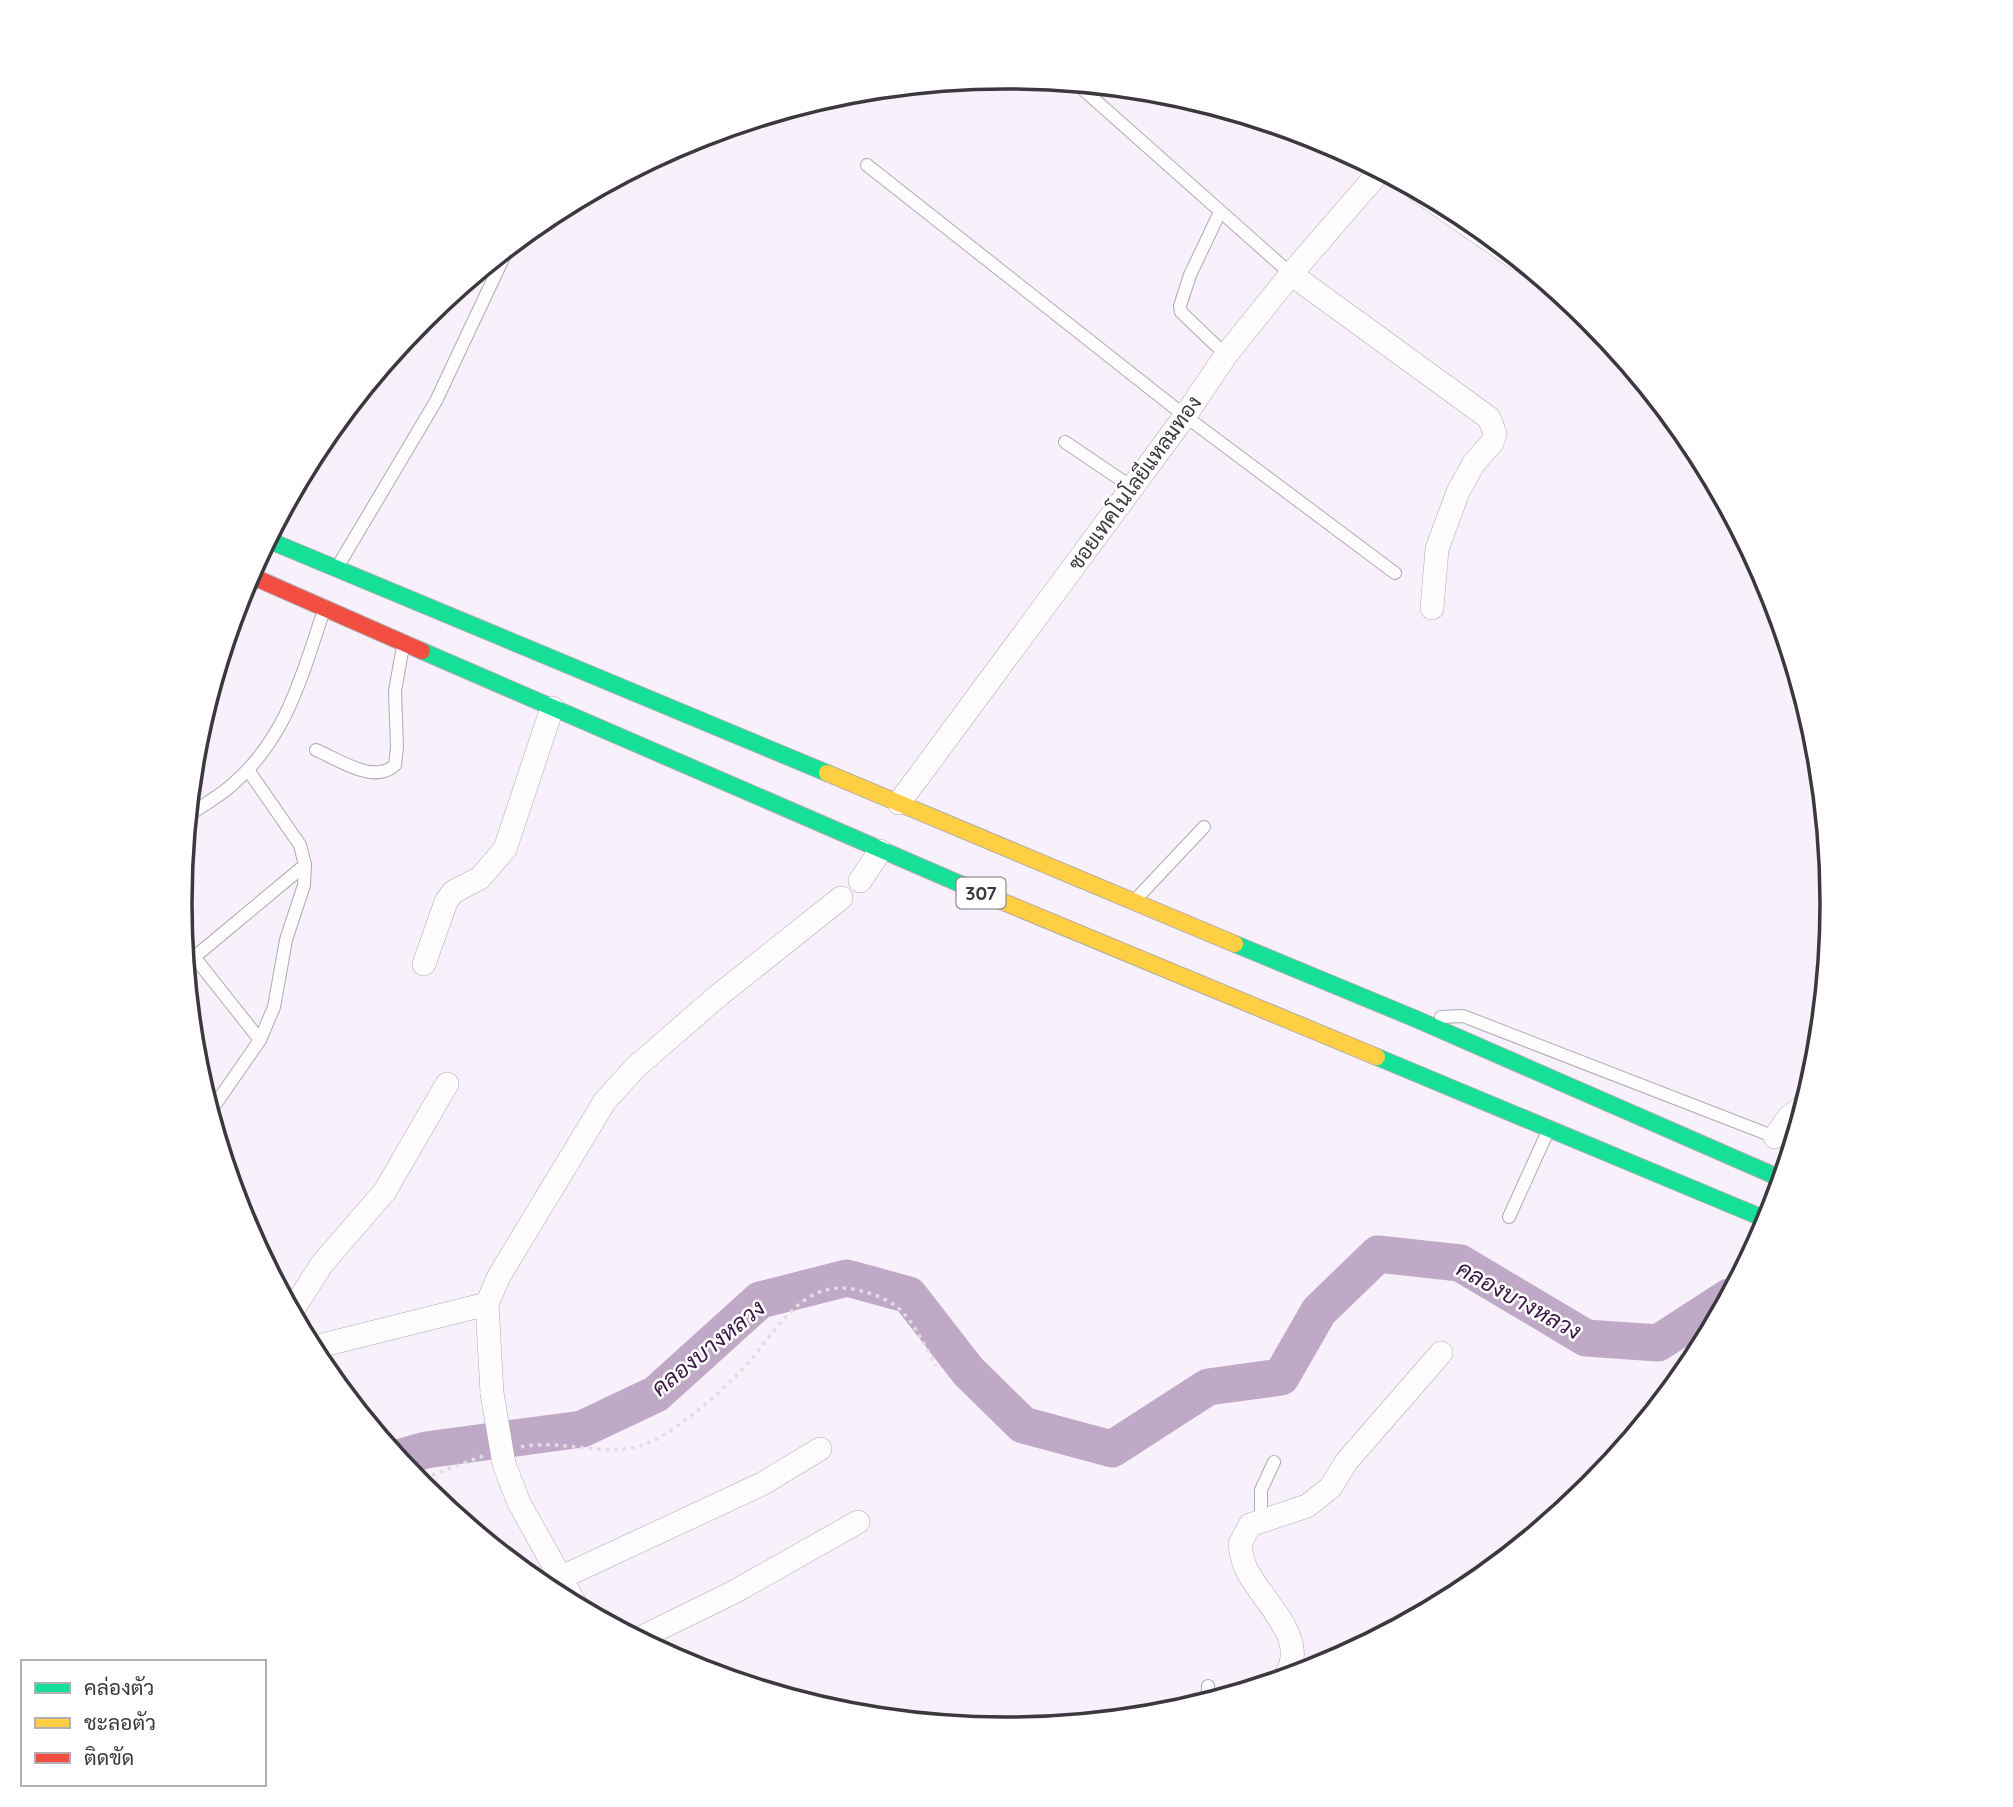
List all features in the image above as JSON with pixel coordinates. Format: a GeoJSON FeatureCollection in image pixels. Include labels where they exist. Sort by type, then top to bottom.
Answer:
{"type":"FeatureCollection","features":[{"type":"Feature","properties":{"kind":"main road","name":"307"},"geometry":{"type":"LineString","coordinates":[[276,543],[1416,1019],[1774,1176]]}},
{"type":"Feature","properties":{"kind":"main road","name":"307"},"geometry":{"type":"LineString","coordinates":[[260,579],[880,851],[1759,1216]]}},
{"type":"Feature","properties":{"kind":"street","name":"ซอยเทคโนโลยีแหลมทอง"},"geometry":{"type":"LineString","coordinates":[[899,803],[1133,488],[1226,355],[1375,177]]}},
{"type":"Feature","properties":{"kind":"street"},"geometry":{"type":"LineString","coordinates":[[1291,274],[1489,418],[1493,425],[1495,434],[1492,443],[1474,463],[1458,492],[1437,549],[1432,608]]}},
{"type":"Feature","properties":{"kind":"street"},"geometry":{"type":"LineString","coordinates":[[424,964],[446,902],[453,892],[480,878],[505,849],[552,708]]}},
{"type":"Feature","properties":{"kind":"street"},"geometry":{"type":"LineString","coordinates":[[860,881],[880,851]]}},
{"type":"Feature","properties":{"kind":"street"},"geometry":{"type":"LineString","coordinates":[[567,1589],[519,1503],[501,1456],[492,1393],[487,1304],[499,1276],[605,1101],[636,1066],[673,1033],[841,898]]}},
{"type":"Feature","properties":{"kind":"street"},"geometry":{"type":"LineString","coordinates":[[297,1303],[321,1264],[385,1191],[447,1084]]}},
{"type":"Feature","properties":{"kind":"street"},"geometry":{"type":"LineString","coordinates":[[1775,1137],[1793,1114]]}},
{"type":"Feature","properties":{"kind":"street"},"geometry":{"type":"LineString","coordinates":[[322,1345],[487,1304]]}},
{"type":"Feature","properties":{"kind":"street"},"geometry":{"type":"LineString","coordinates":[[1288,1668],[1291,1660],[1290,1642],[1284,1624],[1245,1567],[1240,1544],[1250,1525],[1307,1506],[1330,1488],[1347,1461],[1441,1353]]}},
{"type":"Feature","properties":{"kind":"street"},"geometry":{"type":"LineString","coordinates":[[560,1578],[762,1484],[820,1449]]}},
{"type":"Feature","properties":{"kind":"street"},"geometry":{"type":"LineString","coordinates":[[647,1635],[734,1592],[858,1522]]}},
{"type":"Feature","properties":{"kind":"lane"},"geometry":{"type":"LineString","coordinates":[[1088,94],[1291,274]]}},
{"type":"Feature","properties":{"kind":"lane"},"geometry":{"type":"LineString","coordinates":[[867,165],[1185,416],[1395,573]]}},
{"type":"Feature","properties":{"kind":"lane"},"geometry":{"type":"LineString","coordinates":[[1220,212],[1190,275],[1180,306],[1181,312],[1226,355]]}},
{"type":"Feature","properties":{"kind":"lane"},"geometry":{"type":"LineString","coordinates":[[336,569],[436,401],[499,268]]}},
{"type":"Feature","properties":{"kind":"lane"},"geometry":{"type":"LineString","coordinates":[[1065,442],[1133,488]]}},
{"type":"Feature","properties":{"kind":"lane"},"geometry":{"type":"LineString","coordinates":[[198,809],[231,786],[248,770],[274,737],[289,712],[326,607]]}},
{"type":"Feature","properties":{"kind":"lane"},"geometry":{"type":"LineString","coordinates":[[316,750],[365,771],[379,774],[395,765],[397,747],[394,691],[404,642]]}},
{"type":"Feature","properties":{"kind":"lane"},"geometry":{"type":"LineString","coordinates":[[217,1102],[260,1040],[274,1007],[286,940],[304,885],[305,864],[300,845],[248,770]]}},
{"type":"Feature","properties":{"kind":"lane"},"geometry":{"type":"LineString","coordinates":[[1134,901],[1204,827]]}},
{"type":"Feature","properties":{"kind":"lane"},"geometry":{"type":"LineString","coordinates":[[194,958],[305,864]]}},
{"type":"Feature","properties":{"kind":"lane"},"geometry":{"type":"LineString","coordinates":[[195,967],[260,1040]]}},
{"type":"Feature","properties":{"kind":"lane"},"geometry":{"type":"LineString","coordinates":[[1416,1019],[1463,1016],[1775,1137]]}},
{"type":"Feature","properties":{"kind":"lane"},"geometry":{"type":"LineString","coordinates":[[1509,1217],[1550,1128]]}},
{"type":"Feature","properties":{"kind":"lane"},"geometry":{"type":"LineString","coordinates":[[1261,1521],[1261,1490],[1274,1462]]}},
{"type":"Feature","properties":{"kind":"lane"},"geometry":{"type":"LineString","coordinates":[[1208,1686],[1208,1692]]}},
{"type":"Feature","properties":{"kind":"path"},"geometry":{"type":"LineString","coordinates":[[429,1477],[537,1444],[627,1450],[649,1443],[677,1426],[738,1375],[779,1324],[806,1298],[824,1289],[852,1288],[881,1297],[906,1315],[936,1366]]}},
{"type":"Feature","properties":{"kind":"waterway","name":"คลองบางหลวง"},"geometry":{"type":"LineString","coordinates":[[408,1455],[426,1450],[582,1429],[656,1394],[760,1300],[847,1278],[909,1295],[968,1371],[1023,1425],[1112,1449],[1208,1387],[1281,1377],[1319,1311],[1378,1254],[1460,1263],[1586,1338],[1658,1343],[1714,1306]]}},
{"type":"Feature","properties":{"kind":"traffic: fast"},"geometry":{"type":"LineString","coordinates":[[276,543],[827,773]]}},
{"type":"Feature","properties":{"kind":"traffic: fast"},"geometry":{"type":"LineString","coordinates":[[422,651],[965,886]]}},
{"type":"Feature","properties":{"kind":"traffic: fast"},"geometry":{"type":"LineString","coordinates":[[1235,944],[1416,1019],[1774,1176]]}},
{"type":"Feature","properties":{"kind":"traffic: fast"},"geometry":{"type":"LineString","coordinates":[[1377,1057],[1758,1216]]}},
{"type":"Feature","properties":{"kind":"traffic: slow"},"geometry":{"type":"LineString","coordinates":[[827,773],[1235,944]]}},
{"type":"Feature","properties":{"kind":"traffic: slow"},"geometry":{"type":"LineString","coordinates":[[965,886],[1377,1057]]}},
{"type":"Feature","properties":{"kind":"traffic: jam"},"geometry":{"type":"LineString","coordinates":[[260,580],[422,651]]}}]}
